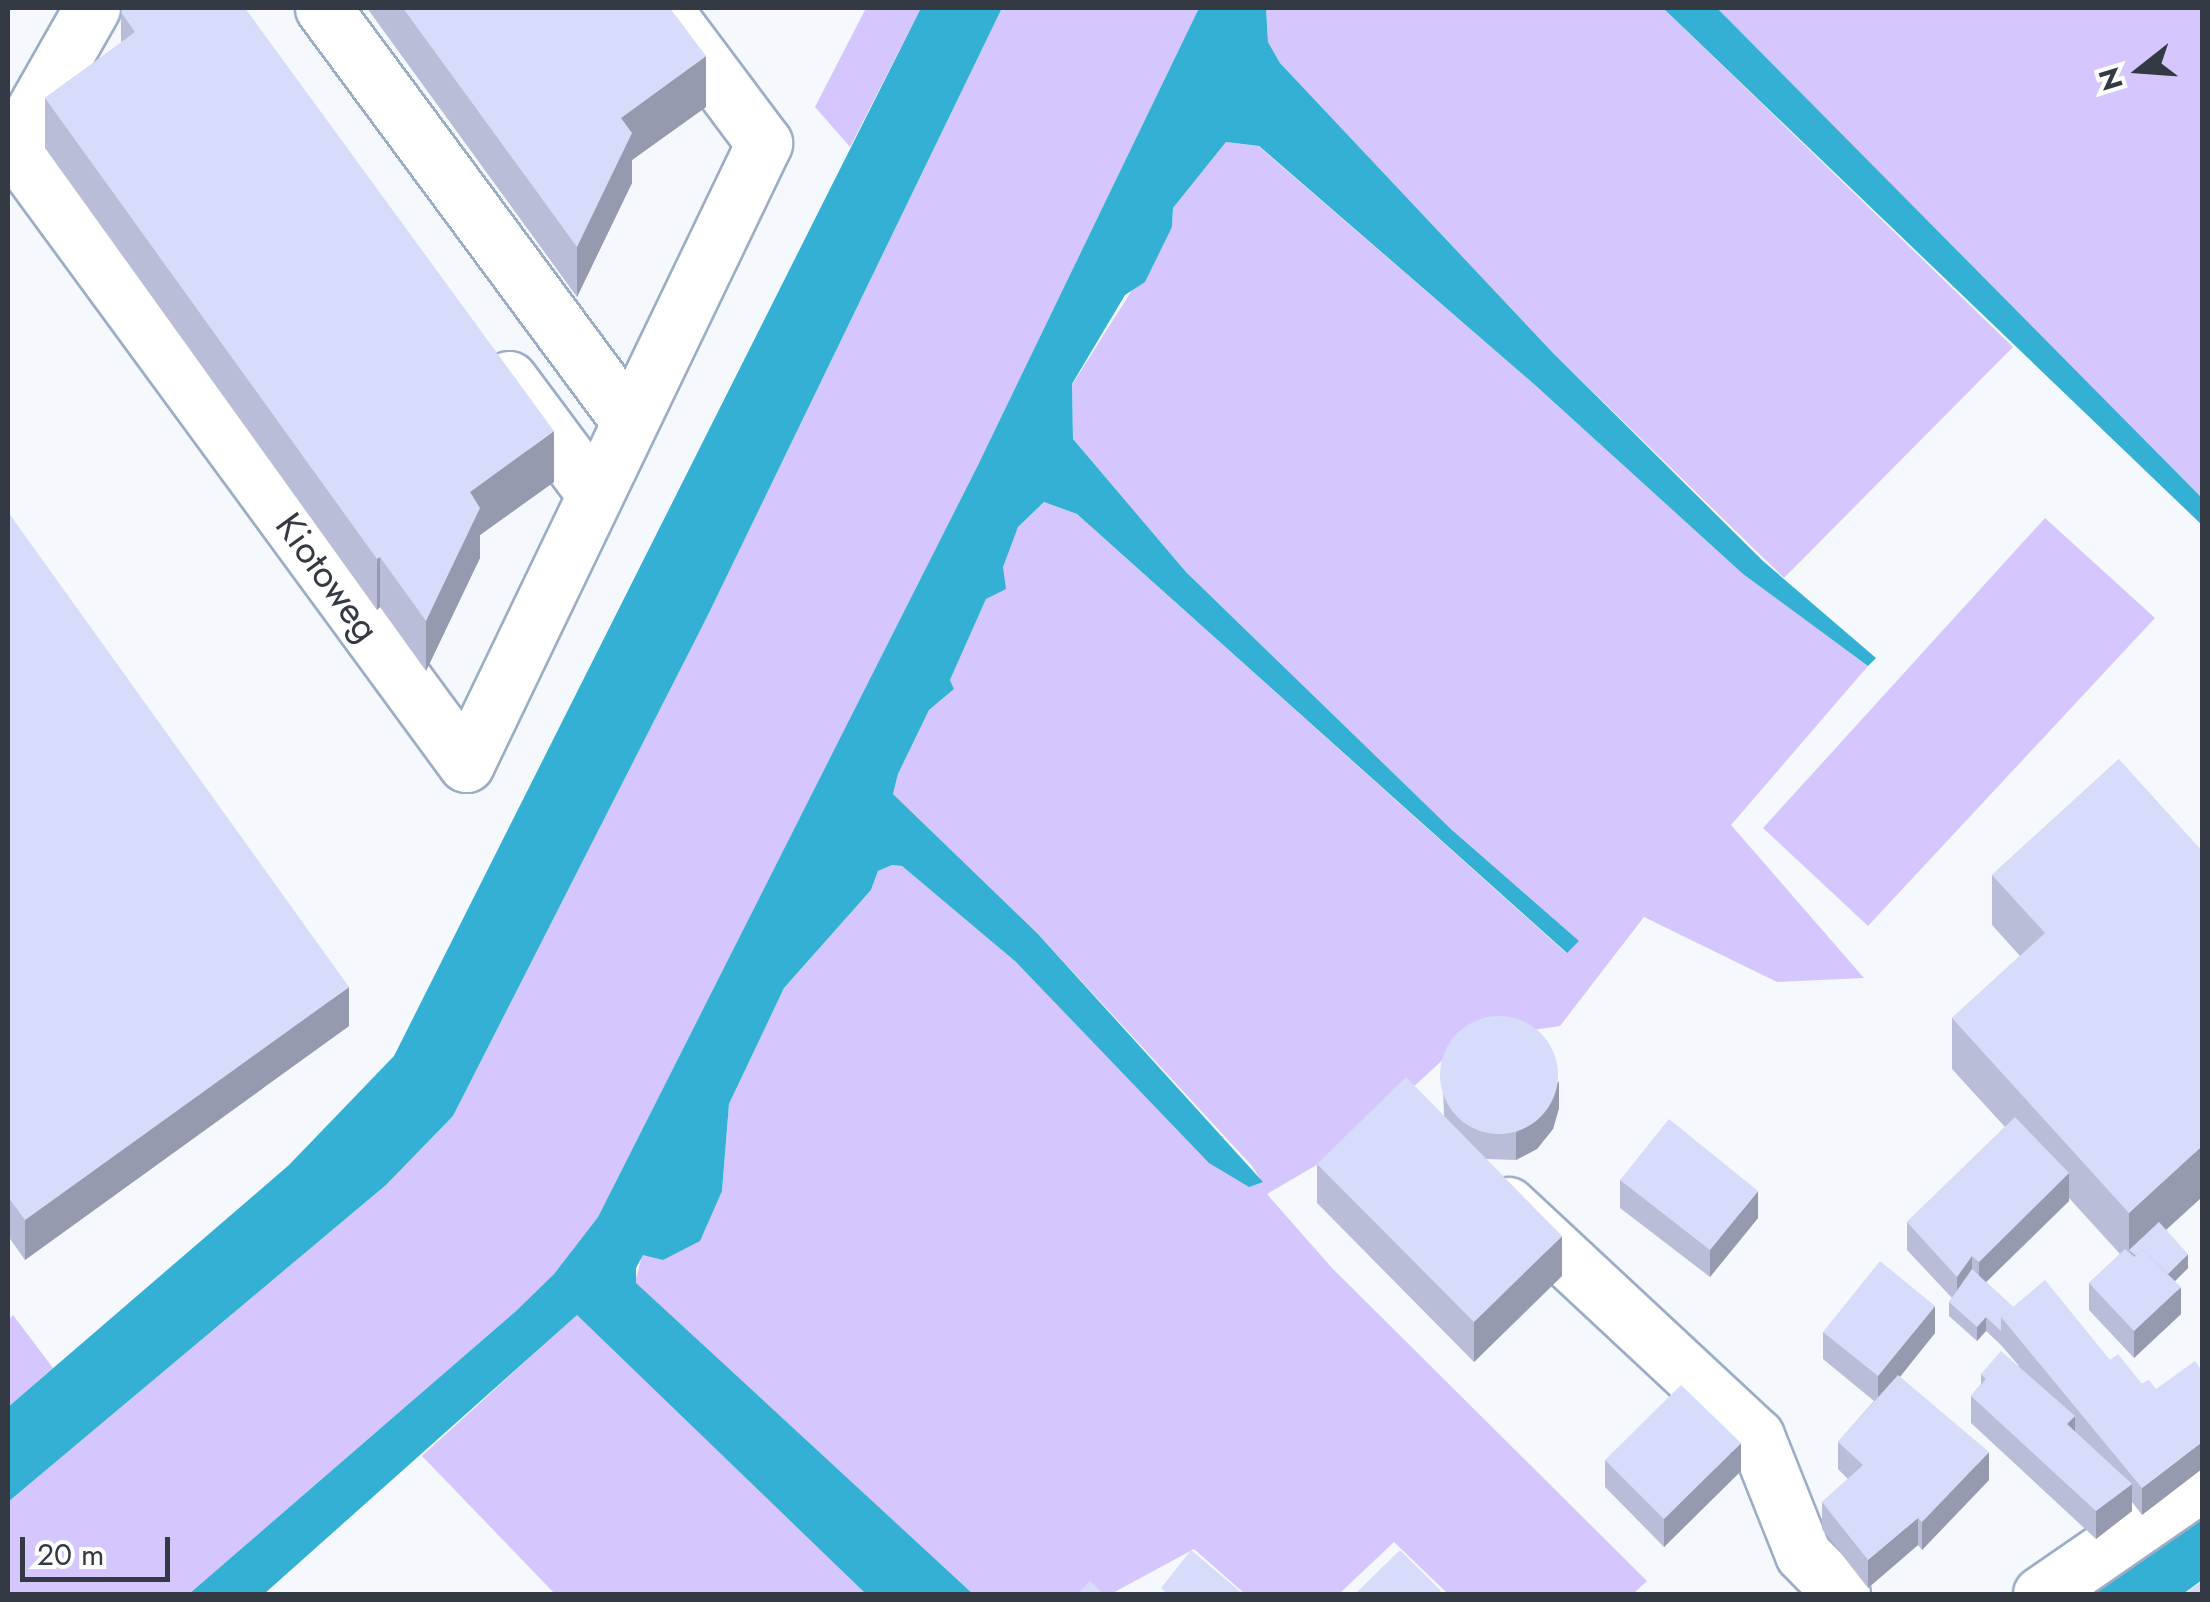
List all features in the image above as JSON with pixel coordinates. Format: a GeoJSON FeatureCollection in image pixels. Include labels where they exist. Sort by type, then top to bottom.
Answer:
{"type":"FeatureCollection","features":[{"type":"Feature","properties":{"kind":"street","name":"Kiotoweg"},"geometry":{"type":"LineString","coordinates":[[92,8],[10,144],[466,764],[764,143],[663,8]]}},
{"type":"Feature","properties":{"kind":"street"},"geometry":{"type":"LineString","coordinates":[[324,8],[629,421]]}},
{"type":"Feature","properties":{"kind":"street"},"geometry":{"type":"LineString","coordinates":[[476,336],[594,493]]}},
{"type":"Feature","properties":{"kind":"street"},"geometry":{"type":"LineString","coordinates":[[1479,1177],[1756,1436],[1803,1554],[1842,1594]]}},
{"type":"Feature","properties":{"kind":"street"},"geometry":{"type":"LineString","coordinates":[[2041,1594],[2202,1482]]}},
{"type":"Feature","properties":{"kind":"shaded area"},"geometry":{"type":"Polygon","coordinates":[[[866,8],[921,8],[850,147],[815,107],[866,8]]]}},
{"type":"Feature","properties":{"kind":"shaded area"},"geometry":{"type":"Polygon","coordinates":[[[1002,8],[1199,8],[977,467],[598,1217],[554,1274],[516,1311],[189,1594],[8,1594],[8,1502],[386,1185],[453,1116],[707,617],[1002,8]]]}},
{"type":"Feature","properties":{"kind":"shaded area"},"geometry":{"type":"Polygon","coordinates":[[[1266,8],[1663,8],[2013,347],[1784,578],[1554,354],[1280,63],[1268,42],[1266,8]]]}},
{"type":"Feature","properties":{"kind":"shaded area"},"geometry":{"type":"Polygon","coordinates":[[[1717,8],[2202,8],[2202,498],[1773,66],[1717,8]]]}},
{"type":"Feature","properties":{"kind":"shaded area"},"geometry":{"type":"Polygon","coordinates":[[[1226,142],[1258,146],[1535,385],[1743,574],[1868,666],[1731,825],[1864,978],[1777,982],[1644,917],[1560,1026],[1505,1034],[1448,1055],[1349,1146],[1267,1194],[1332,1268],[1647,1581],[1633,1594],[1448,1594],[1394,1542],[1339,1594],[1245,1594],[1194,1549],[1111,1594],[973,1594],[635,1283],[642,1255],[722,1191],[729,1104],[784,988],[871,890],[878,871],[892,865],[902,866],[1016,962],[1262,1182],[1252,1166],[1037,933],[893,794],[898,774],[929,710],[954,689],[950,680],[1018,527],[1044,502],[1077,514],[1566,953],[1578,942],[1452,830],[1186,572],[1073,439],[1072,385],[1172,227],[1173,208],[1226,142]]]}},
{"type":"Feature","properties":{"kind":"shaded area"},"geometry":{"type":"Polygon","coordinates":[[[2045,518],[2155,618],[1868,926],[1763,828],[2045,518]]]}},
{"type":"Feature","properties":{"kind":"shaded area"},"geometry":{"type":"Polygon","coordinates":[[[577,1314],[866,1594],[555,1594],[422,1456],[577,1314]]]}},
{"type":"Feature","properties":{"kind":"shaded area"},"geometry":{"type":"Polygon","coordinates":[[[13,1315],[53,1368],[8,1407],[8,1321],[13,1315]]]}},
{"type":"Feature","properties":{"kind":"water"},"geometry":{"type":"Polygon","coordinates":[[[921,8],[1002,8],[707,617],[453,1116],[386,1185],[8,1502],[8,1407],[289,1165],[394,1056],[921,8]]]}},
{"type":"Feature","properties":{"kind":"water"},"geometry":{"type":"Polygon","coordinates":[[[1199,8],[1266,8],[1268,42],[1280,63],[1554,354],[1763,561],[1876,658],[1868,666],[1743,574],[1535,385],[1259,146],[1226,142],[1173,208],[1172,227],[1145,282],[1125,295],[1072,384],[1073,439],[1186,572],[1452,830],[1579,941],[1567,953],[1077,514],[1044,502],[1018,527],[1003,567],[1006,589],[986,599],[950,680],[954,689],[929,710],[898,774],[893,794],[1037,933],[1263,1182],[1249,1187],[1209,1163],[1016,962],[902,866],[892,865],[878,871],[871,890],[784,988],[729,1104],[722,1191],[700,1241],[663,1260],[643,1255],[636,1268],[636,1283],[973,1594],[866,1594],[577,1315],[264,1594],[189,1594],[516,1311],[554,1274],[598,1217],[977,467],[1199,8]]]}},
{"type":"Feature","properties":{"kind":"water"},"geometry":{"type":"Polygon","coordinates":[[[1663,8],[1717,8],[2202,498],[2202,525],[1663,8]]]}},
{"type":"Feature","properties":{"kind":"water"},"geometry":{"type":"Polygon","coordinates":[[[2202,1509],[2202,1580],[2183,1594],[2076,1594],[2202,1509]]]}},
{"type":"Feature","properties":{"kind":"building"},"geometry":{"type":"Polygon","coordinates":[[[124,8],[245,8],[554,431],[470,492],[480,508],[426,621],[380,557],[377,559],[45,98],[135,32],[121,12],[124,8]]]}},
{"type":"Feature","properties":{"kind":"building"},"geometry":{"type":"Polygon","coordinates":[[[403,8],[670,8],[706,56],[621,118],[632,133],[577,247],[403,8]]]}},
{"type":"Feature","properties":{"kind":"building"},"geometry":{"type":"Polygon","coordinates":[[[8,512],[349,987],[25,1220],[8,1197],[8,512]]]}},
{"type":"Feature","properties":{"kind":"building"},"geometry":{"type":"Polygon","coordinates":[[[2119,759],[2202,851],[2202,1146],[2129,1213],[1952,1018],[2045,933],[1992,875],[2119,759]]]}},
{"type":"Feature","properties":{"kind":"building"},"geometry":{"type":"Polygon","coordinates":[[[1499,1016],[1532,1026],[1548,1042],[1558,1075],[1548,1108],[1532,1124],[1499,1134],[1466,1124],[1450,1108],[1440,1075],[1450,1042],[1466,1026],[1499,1016]]]}},
{"type":"Feature","properties":{"kind":"building"},"geometry":{"type":"Polygon","coordinates":[[[1406,1077],[1562,1236],[1474,1322],[1317,1164],[1406,1077]]]}},
{"type":"Feature","properties":{"kind":"building"},"geometry":{"type":"Polygon","coordinates":[[[2015,1117],[2069,1173],[1979,1262],[1972,1256],[1957,1277],[1907,1222],[2015,1117]]]}},
{"type":"Feature","properties":{"kind":"building"},"geometry":{"type":"Polygon","coordinates":[[[1669,1119],[1758,1191],[1710,1250],[1620,1180],[1669,1119]]]}},
{"type":"Feature","properties":{"kind":"building"},"geometry":{"type":"Polygon","coordinates":[[[2159,1222],[2188,1254],[2168,1274],[2143,1250],[2136,1256],[2129,1250],[2159,1222]]]}},
{"type":"Feature","properties":{"kind":"building"},"geometry":{"type":"Polygon","coordinates":[[[2125,1249],[2134,1257],[2143,1250],[2181,1287],[2134,1331],[2089,1283],[2125,1249]]]}},
{"type":"Feature","properties":{"kind":"building"},"geometry":{"type":"Polygon","coordinates":[[[1880,1261],[1935,1306],[1878,1376],[1823,1332],[1880,1261]]]}},
{"type":"Feature","properties":{"kind":"building"},"geometry":{"type":"Polygon","coordinates":[[[1972,1269],[2013,1307],[2001,1317],[2001,1331],[1986,1317],[1977,1327],[1949,1302],[1972,1269]]]}},
{"type":"Feature","properties":{"kind":"building"},"geometry":{"type":"Polygon","coordinates":[[[2045,1280],[2110,1360],[2118,1354],[2142,1384],[2149,1380],[2156,1389],[2195,1361],[2202,1371],[2202,1442],[2142,1488],[2001,1317],[2045,1280]]]}},
{"type":"Feature","properties":{"kind":"building"},"geometry":{"type":"Polygon","coordinates":[[[2001,1351],[2075,1416],[2067,1424],[2132,1484],[2096,1511],[1971,1396],[1986,1379],[1981,1374],[2001,1351]]]}},
{"type":"Feature","properties":{"kind":"building"},"geometry":{"type":"Polygon","coordinates":[[[1898,1375],[1989,1452],[1922,1522],[1918,1518],[1868,1560],[1822,1502],[1863,1465],[1838,1442],[1898,1375]]]}},
{"type":"Feature","properties":{"kind":"building"},"geometry":{"type":"Polygon","coordinates":[[[1681,1385],[1741,1443],[1664,1519],[1605,1460],[1681,1385]]]}},
{"type":"Feature","properties":{"kind":"building"},"geometry":{"type":"Polygon","coordinates":[[[1191,1550],[1243,1594],[1168,1594],[1161,1588],[1191,1550]]]}},
{"type":"Feature","properties":{"kind":"building"},"geometry":{"type":"Polygon","coordinates":[[[1400,1550],[1441,1591],[1438,1594],[1355,1594],[1400,1550]]]}},
{"type":"Feature","properties":{"kind":"building"},"geometry":{"type":"Polygon","coordinates":[[[1090,1581],[1104,1594],[1078,1594],[1090,1581]]]}},
{"type":"Feature","properties":{"kind":"building"},"geometry":{"type":"Polygon","coordinates":[[[2202,1581],[2202,1594],[2184,1594],[2202,1581]]]}}]}
